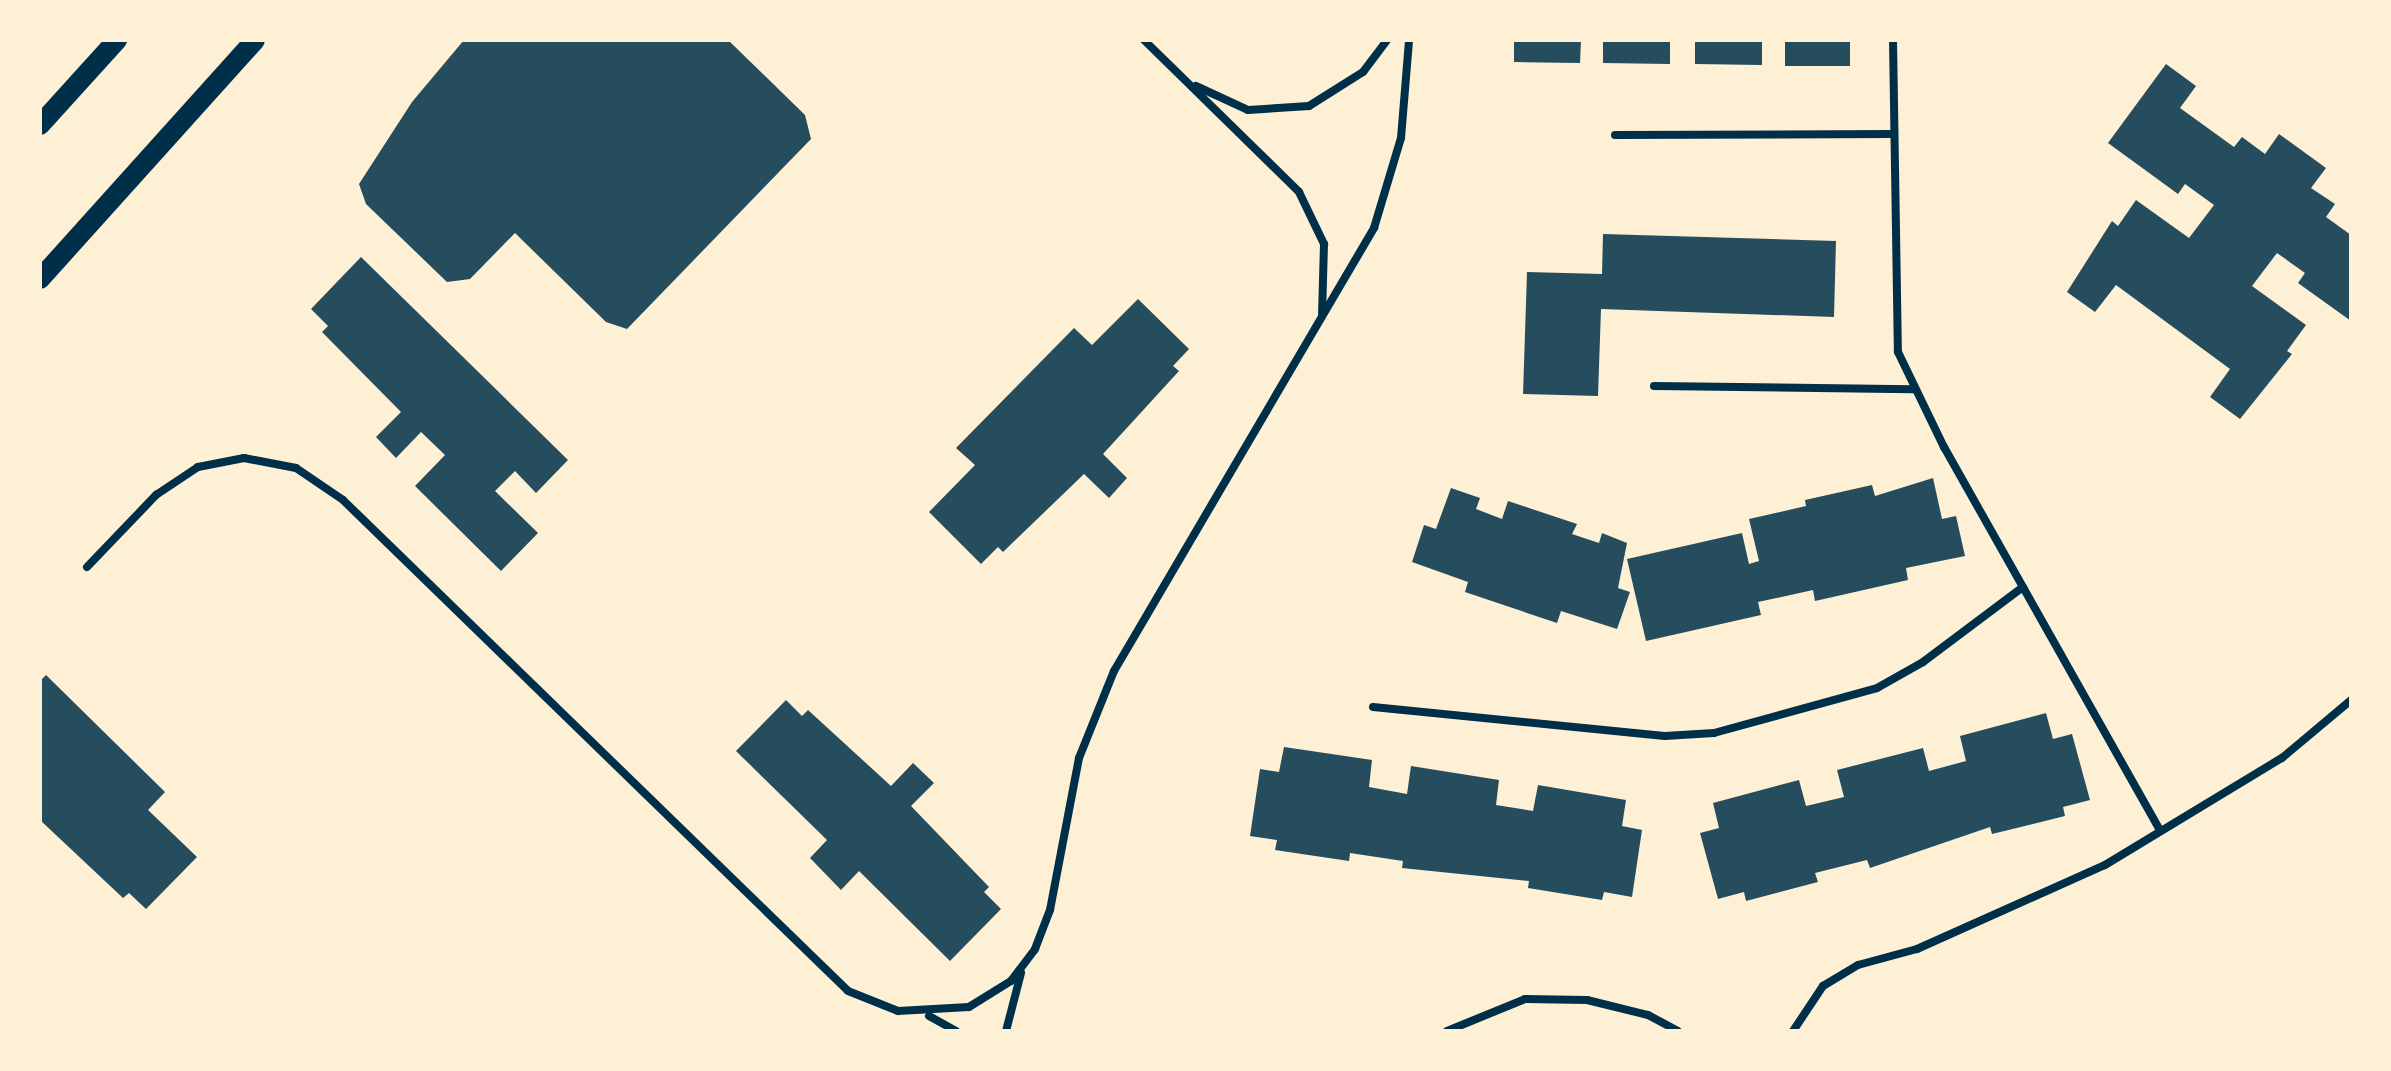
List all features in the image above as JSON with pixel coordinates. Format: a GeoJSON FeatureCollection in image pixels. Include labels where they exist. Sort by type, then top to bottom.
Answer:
{"type":"FeatureCollection","features":[{"type":"Feature","properties":{"kind":"main road"},"geometry":{"type":"LineString","coordinates":[[40,125],[117,40]]}},
{"type":"Feature","properties":{"kind":"main road"},"geometry":{"type":"LineString","coordinates":[[40,279],[255,40]]}},
{"type":"Feature","properties":{"kind":"lane"},"geometry":{"type":"LineString","coordinates":[[1144,40],[1299,192],[1315,217],[1326,268],[1320,325]]}},
{"type":"Feature","properties":{"kind":"lane"},"geometry":{"type":"LineString","coordinates":[[1184,79],[1248,110],[1309,106],[1364,72],[1387,40]]}},
{"type":"Feature","properties":{"kind":"lane"},"geometry":{"type":"LineString","coordinates":[[1006,1031],[1008,1005],[1045,930],[1079,758],[1114,671],[1374,228],[1393,171],[1406,107],[1408,40]]}},
{"type":"Feature","properties":{"kind":"lane"},"geometry":{"type":"LineString","coordinates":[[1892,40],[1894,318],[1898,352],[1913,389],[2160,830]]}},
{"type":"Feature","properties":{"kind":"lane"},"geometry":{"type":"LineString","coordinates":[[1615,135],[1894,134]]}},
{"type":"Feature","properties":{"kind":"lane"},"geometry":{"type":"LineString","coordinates":[[1654,386],[1913,389]]}},
{"type":"Feature","properties":{"kind":"lane"},"geometry":{"type":"LineString","coordinates":[[88,567],[156,495],[198,468],[270,461],[322,482],[830,976],[871,1004],[923,1014],[956,1031]]}},
{"type":"Feature","properties":{"kind":"lane"},"geometry":{"type":"LineString","coordinates":[[1374,707],[1665,736],[1714,733],[1876,688],[2023,587]]}},
{"type":"Feature","properties":{"kind":"lane"},"geometry":{"type":"LineString","coordinates":[[1793,1031],[1823,986],[1858,965],[1917,948],[2105,865],[2282,758],[2351,700]]}},
{"type":"Feature","properties":{"kind":"lane"},"geometry":{"type":"LineString","coordinates":[[923,1014],[970,1007],[1025,964]]}},
{"type":"Feature","properties":{"kind":"lane"},"geometry":{"type":"LineString","coordinates":[[1447,1031],[1526,999],[1556,999],[1633,1011],[1678,1031]]}},
{"type":"Feature","properties":{"kind":"building"},"geometry":{"type":"Polygon","coordinates":[[[464,40],[728,40],[805,115],[811,139],[627,329],[606,322],[515,233],[470,279],[447,282],[366,204],[359,184],[412,102],[464,40]]]}},
{"type":"Feature","properties":{"kind":"building"},"geometry":{"type":"Polygon","coordinates":[[[1514,40],[1581,40],[1580,63],[1514,62],[1514,40]]]}},
{"type":"Feature","properties":{"kind":"building"},"geometry":{"type":"Polygon","coordinates":[[[1603,40],[1670,40],[1670,64],[1603,63],[1603,40]]]}},
{"type":"Feature","properties":{"kind":"building"},"geometry":{"type":"Polygon","coordinates":[[[1695,40],[1762,40],[1762,65],[1695,64],[1695,40]]]}},
{"type":"Feature","properties":{"kind":"building"},"geometry":{"type":"Polygon","coordinates":[[[1785,40],[1850,40],[1850,66],[1785,66],[1785,40]]]}},
{"type":"Feature","properties":{"kind":"building"},"geometry":{"type":"Polygon","coordinates":[[[2166,64],[2196,86],[2180,108],[2234,147],[2242,137],[2265,154],[2279,134],[2326,168],[2311,188],[2335,204],[2326,217],[2351,235],[2351,321],[2298,283],[2305,273],[2277,253],[2252,286],[2306,325],[2287,351],[2292,354],[2240,419],[2210,397],[2230,369],[2116,285],[2095,312],[2067,292],[2112,221],[2118,226],[2136,200],[2189,238],[2214,205],[2185,184],[2178,194],[2108,143],[2166,64]]]}},
{"type":"Feature","properties":{"kind":"building"},"geometry":{"type":"Polygon","coordinates":[[[1603,234],[1836,241],[1834,317],[1601,309],[1598,396],[1523,394],[1527,272],[1602,274],[1603,234]]]}},
{"type":"Feature","properties":{"kind":"building"},"geometry":{"type":"Polygon","coordinates":[[[361,257],[568,460],[536,493],[515,471],[495,491],[538,533],[501,571],[415,486],[445,455],[421,432],[396,458],[376,437],[401,412],[322,332],[328,326],[311,309],[361,257]]]}},
{"type":"Feature","properties":{"kind":"building"},"geometry":{"type":"Polygon","coordinates":[[[1138,299],[1189,349],[1173,366],[1179,371],[1103,454],[1127,478],[1109,498],[1084,474],[1003,552],[998,547],[981,564],[929,512],[975,465],[956,448],[1074,328],[1092,345],[1138,299]]]}},
{"type":"Feature","properties":{"kind":"building"},"geometry":{"type":"Polygon","coordinates":[[[1933,478],[1942,519],[1956,516],[1965,556],[1906,568],[1908,580],[1815,601],[1813,590],[1758,602],[1761,615],[1646,641],[1627,559],[1742,533],[1749,564],[1759,561],[1749,519],[1806,506],[1805,500],[1872,485],[1875,496],[1933,478]]]}},
{"type":"Feature","properties":{"kind":"building"},"geometry":{"type":"Polygon","coordinates":[[[1451,488],[1480,498],[1476,509],[1502,519],[1508,501],[1577,524],[1572,534],[1599,543],[1602,533],[1627,543],[1618,588],[1630,592],[1617,629],[1561,611],[1557,623],[1465,592],[1468,582],[1412,562],[1424,525],[1436,529],[1451,488]]]}},
{"type":"Feature","properties":{"kind":"building"},"geometry":{"type":"Polygon","coordinates":[[[46,675],[165,792],[148,810],[197,857],[146,909],[129,893],[123,898],[40,820],[40,681],[46,675]]]}},
{"type":"Feature","properties":{"kind":"building"},"geometry":{"type":"Polygon","coordinates":[[[786,700],[802,716],[808,710],[891,786],[913,763],[934,783],[911,806],[989,887],[984,892],[1001,909],[950,961],[859,871],[841,890],[810,858],[827,840],[736,751],[786,700]]]}},
{"type":"Feature","properties":{"kind":"building"},"geometry":{"type":"Polygon","coordinates":[[[2046,713],[2053,739],[2072,734],[2090,800],[2063,807],[2065,816],[1992,834],[1990,827],[1870,868],[1867,860],[1815,873],[1818,882],[1746,901],[1744,892],[1718,899],[1700,833],[1719,828],[1713,803],[1799,780],[1806,806],[1844,797],[1837,770],[1923,748],[1929,771],[1966,761],[1960,736],[2046,713]]]}},
{"type":"Feature","properties":{"kind":"building"},"geometry":{"type":"Polygon","coordinates":[[[1284,747],[1372,760],[1369,787],[1407,794],[1411,766],[1499,780],[1496,805],[1533,811],[1538,785],[1626,800],[1622,826],[1642,830],[1632,897],[1604,892],[1602,900],[1528,888],[1529,881],[1402,868],[1403,861],[1350,853],[1349,861],[1275,850],[1277,840],[1250,836],[1260,769],[1279,772],[1284,747]]]}}]}
